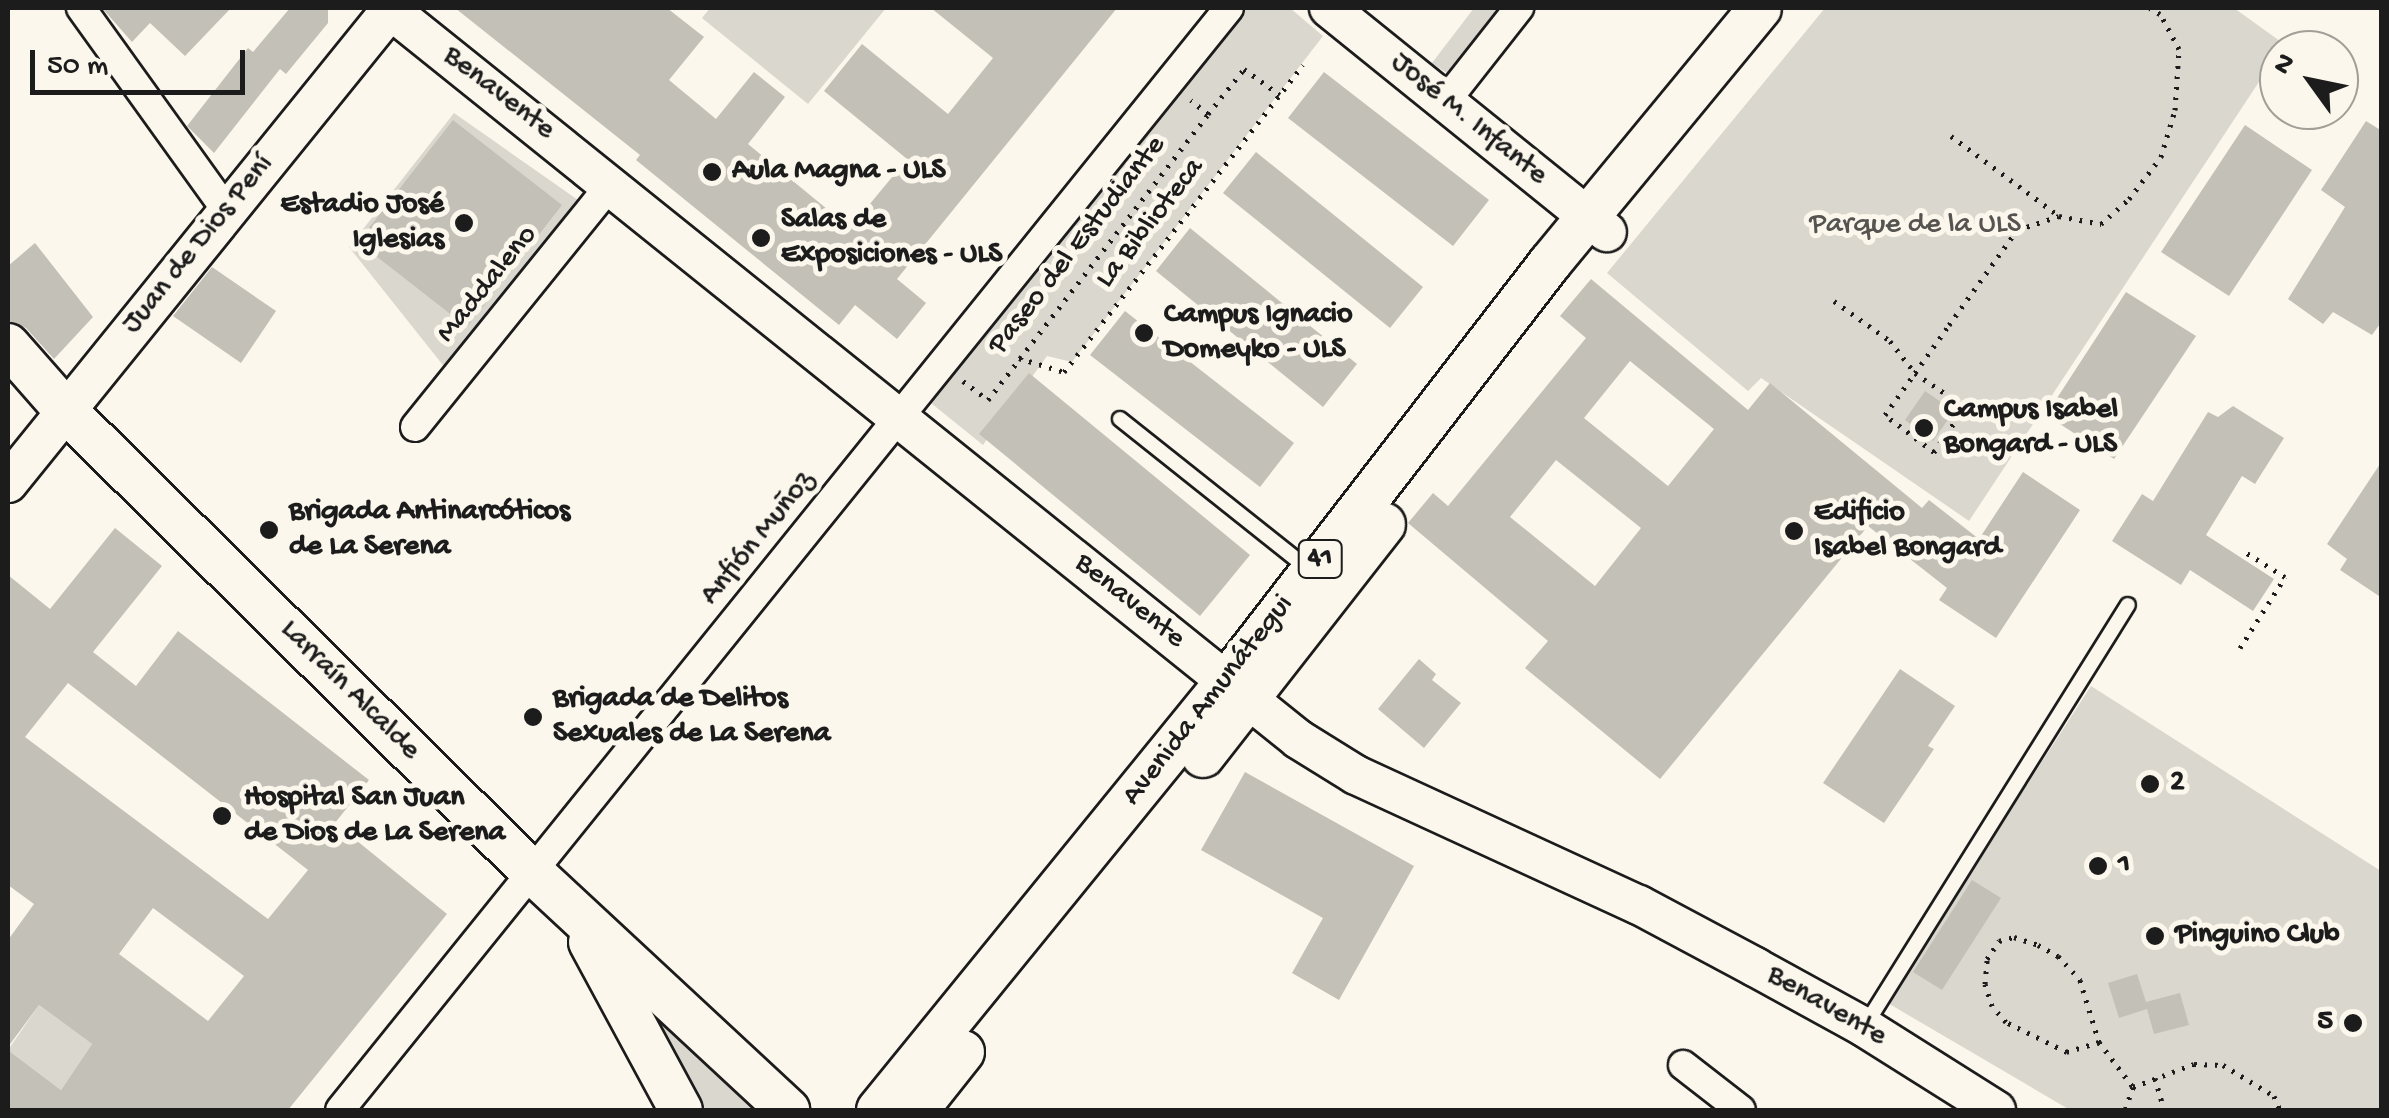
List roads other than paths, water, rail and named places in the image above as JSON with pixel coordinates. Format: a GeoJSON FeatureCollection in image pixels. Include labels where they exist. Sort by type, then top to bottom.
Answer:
{"type":"FeatureCollection","features":[{"type":"Feature","properties":{"kind":"main road","name":"Juan de Dios Pení"},"geometry":{"type":"LineString","coordinates":[[8,484],[390,8]]}},
{"type":"Feature","properties":{"kind":"main road","name":"Benavente"},"geometry":{"type":"LineString","coordinates":[[390,8],[1298,739],[1356,775],[1639,905],[1864,1027],[1996,1110]]}},
{"type":"Feature","properties":{"kind":"main road","name":"José M. Infante"},"geometry":{"type":"LineString","coordinates":[[1329,8],[1597,225]]}},
{"type":"Feature","properties":{"kind":"main road","name":"Avenida Amunátegui"},"geometry":{"type":"LineString","coordinates":[[917,1110],[1760,8]]}},
{"type":"Feature","properties":{"kind":"main road","name":"Avenida Amunátegui"},"geometry":{"type":"LineString","coordinates":[[878,1110],[1239,690],[1311,571],[1597,225],[1787,8]]}},
{"type":"Feature","properties":{"kind":"main road","name":"Larraín Alcalde"},"geometry":{"type":"LineString","coordinates":[[8,344],[66,411],[532,872],[788,1110]]}},
{"type":"Feature","properties":{"kind":"main road"},"geometry":{"type":"LineString","coordinates":[[573,911],[680,1110]]}},
{"type":"Feature","properties":{"kind":"street"},"geometry":{"type":"LineString","coordinates":[[81,8],[227,210]]}},
{"type":"Feature","properties":{"kind":"street","name":"Anfión Muñoz"},"geometry":{"type":"LineString","coordinates":[[340,1110],[1229,8]]}},
{"type":"Feature","properties":{"kind":"street"},"geometry":{"type":"LineString","coordinates":[[1445,102],[1519,8]]}},
{"type":"Feature","properties":{"kind":"street","name":"Maddaleno"},"geometry":{"type":"LineString","coordinates":[[415,428],[612,183]]}},
{"type":"Feature","properties":{"kind":"street"},"geometry":{"type":"LineString","coordinates":[[1683,1064],[1741,1110]]}},
{"type":"Feature","properties":{"kind":"lane"},"geometry":{"type":"LineString","coordinates":[[1120,419],[1311,571]]}},
{"type":"Feature","properties":{"kind":"lane"},"geometry":{"type":"LineString","coordinates":[[1864,1027],[2128,605]]}},
{"type":"Feature","properties":{"kind":"place","name":"Aula Magna - ULS"},"geometry":{"type":"Point","coordinates":[712,172]}},
{"type":"Feature","properties":{"kind":"place","name":"Estadio José Iglesias"},"geometry":{"type":"Point","coordinates":[464,223]}},
{"type":"Feature","properties":{"kind":"place","name":"Salas de Exposiciones - ULS"},"geometry":{"type":"Point","coordinates":[761,238]}},
{"type":"Feature","properties":{"kind":"place","name":"Campus Ignacio Domeyko - ULS"},"geometry":{"type":"Point","coordinates":[1144,333]}},
{"type":"Feature","properties":{"kind":"place","name":"Campus Isabel Bongard - ULS"},"geometry":{"type":"Point","coordinates":[1924,428]}},
{"type":"Feature","properties":{"kind":"place","name":"Brigada Antinarcóticos de La Serena"},"geometry":{"type":"Point","coordinates":[269,530]}},
{"type":"Feature","properties":{"kind":"place","name":"Edificio Isabel Bongard"},"geometry":{"type":"Point","coordinates":[1794,531]}},
{"type":"Feature","properties":{"kind":"place","name":"Brigada de Delitos Sexuales de La Serena"},"geometry":{"type":"Point","coordinates":[533,717]}},
{"type":"Feature","properties":{"kind":"place","name":"2"},"geometry":{"type":"Point","coordinates":[2150,784]}},
{"type":"Feature","properties":{"kind":"place","name":"Hospital San Juan de Dios de La Serena"},"geometry":{"type":"Point","coordinates":[222,816]}},
{"type":"Feature","properties":{"kind":"place","name":"1"},"geometry":{"type":"Point","coordinates":[2098,866]}},
{"type":"Feature","properties":{"kind":"place","name":"Pinguino Club"},"geometry":{"type":"Point","coordinates":[2155,936]}},
{"type":"Feature","properties":{"kind":"place","name":"5"},"geometry":{"type":"Point","coordinates":[2353,1023]}},
{"type":"Feature","properties":{"kind":"park label","name":"Parque de la ULS"},"geometry":{"type":"Point","coordinates":[1915,226]}}]}
